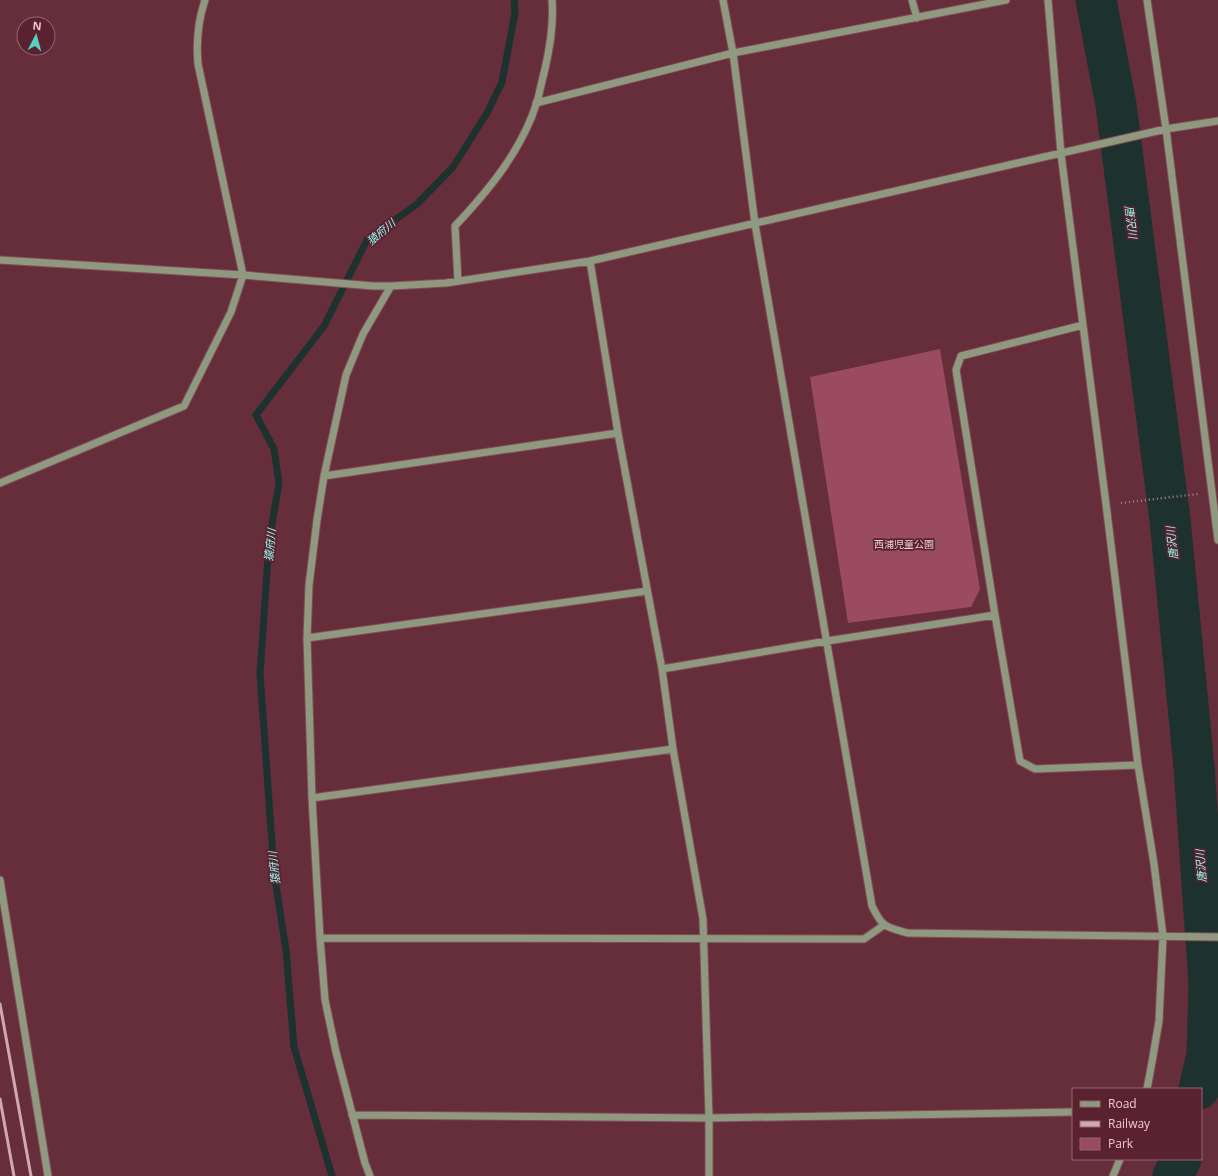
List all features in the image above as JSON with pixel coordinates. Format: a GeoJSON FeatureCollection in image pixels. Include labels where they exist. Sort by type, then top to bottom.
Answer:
{"type":"FeatureCollection","features":[{"type":"Feature","properties":{"kind":"street"},"geometry":{"type":"LineString","coordinates":[[0,483],[184,406],[231,312],[243,276],[198,64],[197,31],[205,0]]}},
{"type":"Feature","properties":{"kind":"street"},"geometry":{"type":"LineString","coordinates":[[458,281],[455,226],[476,204],[504,169],[522,137],[536,103],[547,58],[552,32],[552,0]]}},
{"type":"Feature","properties":{"kind":"street"},"geometry":{"type":"LineString","coordinates":[[723,0],[733,53],[755,224],[872,906],[884,925],[892,929],[908,933],[1218,937]]}},
{"type":"Feature","properties":{"kind":"street"},"geometry":{"type":"LineString","coordinates":[[912,0],[917,18]]}},
{"type":"Feature","properties":{"kind":"street"},"geometry":{"type":"LineString","coordinates":[[536,103],[733,53],[1006,0]]}},
{"type":"Feature","properties":{"kind":"street"},"geometry":{"type":"LineString","coordinates":[[1048,0],[1061,154],[1138,765],[1154,864],[1163,936],[1159,1021],[1147,1088]]}},
{"type":"Feature","properties":{"kind":"street"},"geometry":{"type":"LineString","coordinates":[[1147,0],[1162,130],[1215,492],[1218,540]]}},
{"type":"Feature","properties":{"kind":"street"},"geometry":{"type":"LineString","coordinates":[[0,260],[373,286],[446,283],[590,262],[1162,130],[1218,121]]}},
{"type":"Feature","properties":{"kind":"street"},"geometry":{"type":"LineString","coordinates":[[590,262],[618,432],[662,669],[673,749],[703,919],[709,1118],[709,1176]]}},
{"type":"Feature","properties":{"kind":"street"},"geometry":{"type":"LineString","coordinates":[[370,1176],[352,1116],[325,1000],[312,798],[307,638],[309,585],[317,520],[324,476],[346,375],[363,334],[391,286]]}},
{"type":"Feature","properties":{"kind":"street"},"geometry":{"type":"LineString","coordinates":[[1083,325],[961,356],[956,370],[995,616],[1020,761],[1035,769],[1138,765]]}},
{"type":"Feature","properties":{"kind":"street"},"geometry":{"type":"LineString","coordinates":[[324,476],[618,432]]}},
{"type":"Feature","properties":{"kind":"street"},"geometry":{"type":"LineString","coordinates":[[307,638],[647,591]]}},
{"type":"Feature","properties":{"kind":"street"},"geometry":{"type":"LineString","coordinates":[[662,669],[827,641],[995,616]]}},
{"type":"Feature","properties":{"kind":"street"},"geometry":{"type":"LineString","coordinates":[[312,798],[673,749]]}},
{"type":"Feature","properties":{"kind":"street"},"geometry":{"type":"LineString","coordinates":[[0,880],[48,1176]]}},
{"type":"Feature","properties":{"kind":"street"},"geometry":{"type":"LineString","coordinates":[[320,938],[864,939],[884,925]]}},
{"type":"Feature","properties":{"kind":"street"},"geometry":{"type":"LineString","coordinates":[[352,1116],[709,1118],[1072,1112]]}},
{"type":"Feature","properties":{"kind":"street"},"geometry":{"type":"LineString","coordinates":[[1114,1176],[1120,1160]]}},
{"type":"Feature","properties":{"kind":"path"},"geometry":{"type":"LineString","coordinates":[[1124,502],[1195,494]]}},
{"type":"Feature","properties":{"kind":"green space","name":"西浦児童公園"},"geometry":{"type":"Polygon","coordinates":[[[940,349],[980,589],[971,607],[848,623],[810,377],[940,349]]]}},
{"type":"Feature","properties":{"kind":"waterway","name":"猿府川"},"geometry":{"type":"LineString","coordinates":[[332,1176],[294,1047],[286,950],[274,872],[260,674],[269,542],[279,483],[274,449],[256,415],[324,326],[367,240],[417,204],[453,167],[487,113],[502,82],[515,13],[514,0]]}},
{"type":"Feature","properties":{"kind":"waterway","name":"唐沢川"},"geometry":{"type":"LineString","coordinates":[[1096,0],[1116,105],[1170,520],[1194,767],[1209,984],[1207,1055],[1199,1088]]}},
{"type":"Feature","properties":{"kind":"waterway","name":"唐沢川"},"geometry":{"type":"LineString","coordinates":[[1173,1176],[1181,1160]]}},
{"type":"Feature","properties":{"kind":"railway"},"geometry":{"type":"LineString","coordinates":[[0,1004],[31,1176]]}},
{"type":"Feature","properties":{"kind":"railway"},"geometry":{"type":"LineString","coordinates":[[0,1099],[14,1176]]}}]}
